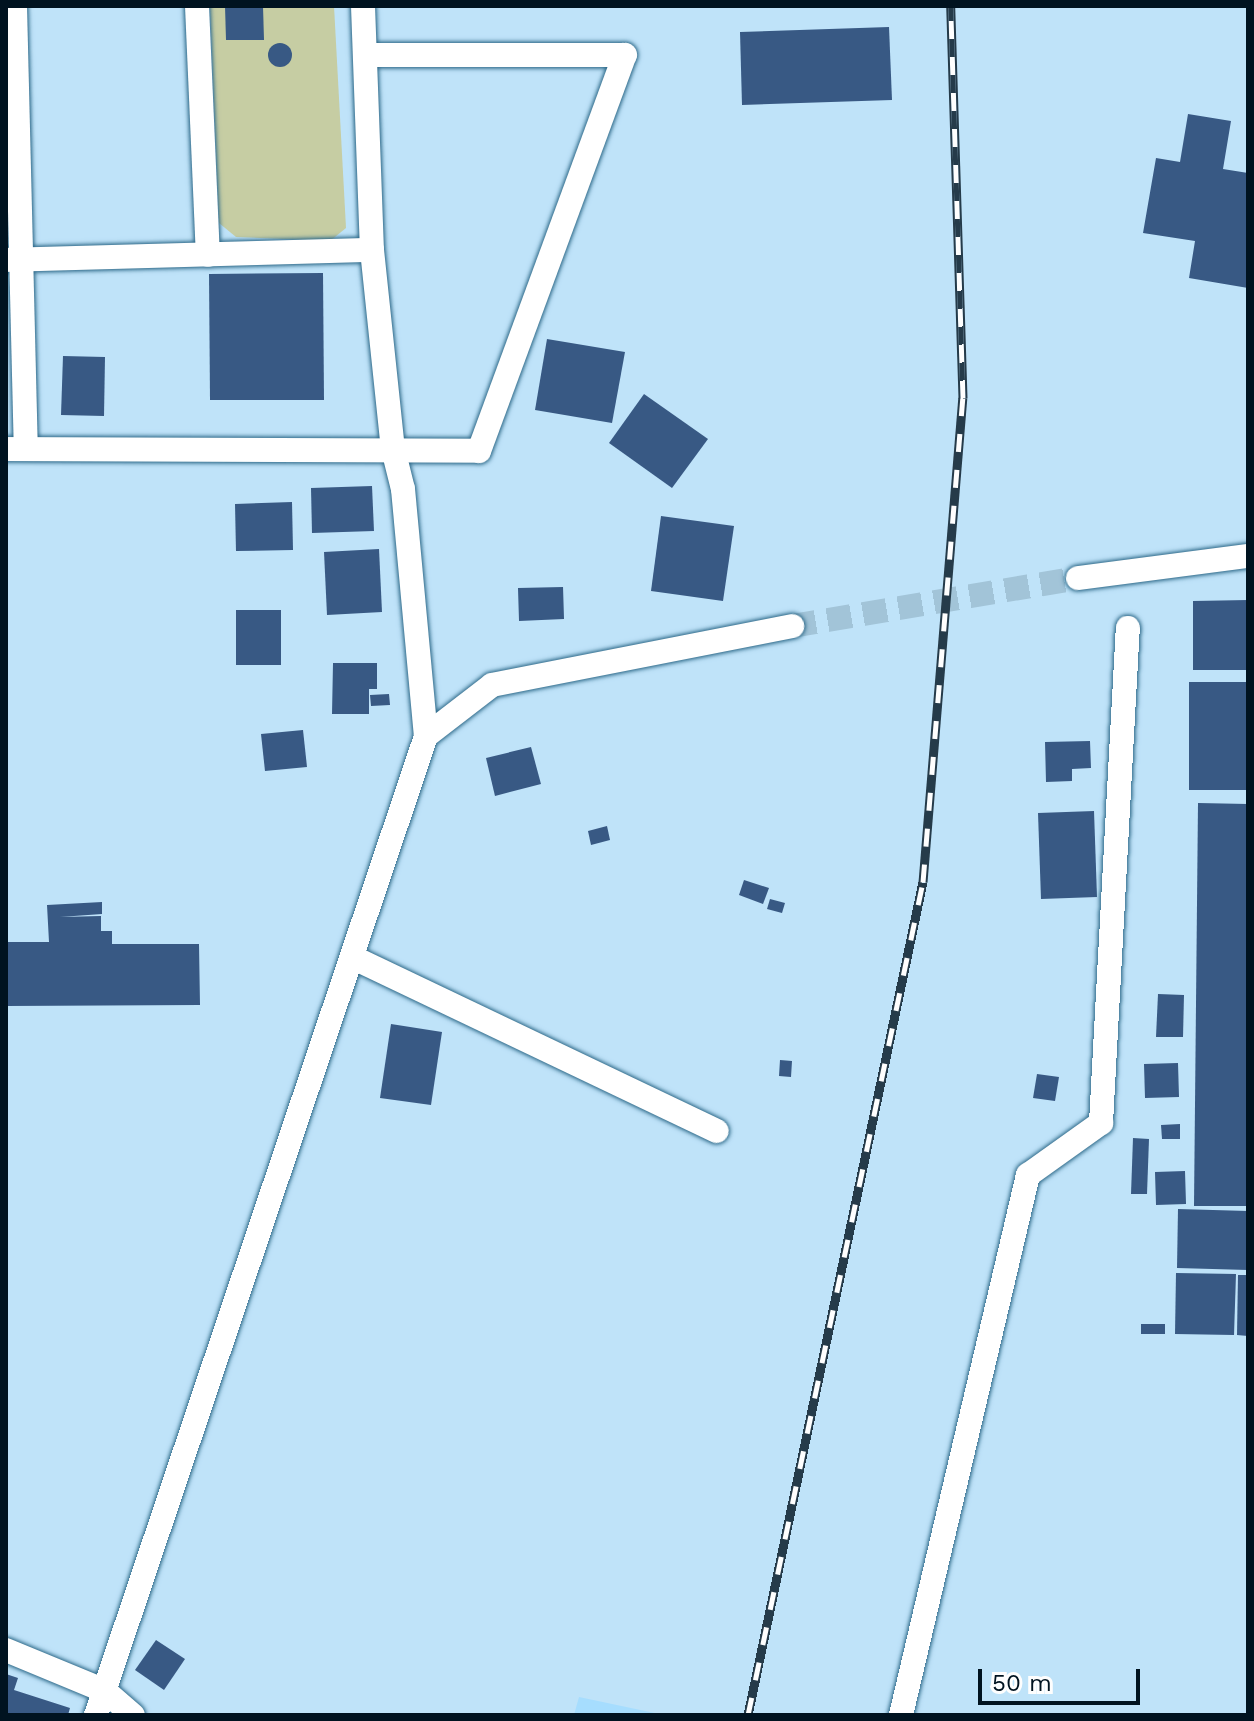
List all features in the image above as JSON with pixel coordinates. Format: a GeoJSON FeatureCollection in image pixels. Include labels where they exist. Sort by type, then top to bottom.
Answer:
{"type":"FeatureCollection","features":[{"type":"Feature","properties":{"kind":"street"},"geometry":{"type":"LineString","coordinates":[[17,6],[12,260],[16,449],[479,451],[625,55],[366,55]]}},
{"type":"Feature","properties":{"kind":"street"},"geometry":{"type":"LineString","coordinates":[[197,6],[208,255]]}},
{"type":"Feature","properties":{"kind":"street"},"geometry":{"type":"LineString","coordinates":[[96,1715],[426,736],[403,489],[393,449],[372,250],[363,6]]}},
{"type":"Feature","properties":{"kind":"street"},"geometry":{"type":"LineString","coordinates":[[12,260],[372,250]]}},
{"type":"Feature","properties":{"kind":"street"},"geometry":{"type":"LineString","coordinates":[[1078,578],[1248,556]]}},
{"type":"Feature","properties":{"kind":"street"},"geometry":{"type":"LineString","coordinates":[[426,736],[492,685],[792,626]]}},
{"type":"Feature","properties":{"kind":"street"},"geometry":{"type":"LineString","coordinates":[[901,1715],[1028,1175],[1101,1123],[1128,628]]}},
{"type":"Feature","properties":{"kind":"street"},"geometry":{"type":"LineString","coordinates":[[352,957],[717,1131]]}},
{"type":"Feature","properties":{"kind":"street"},"geometry":{"type":"LineString","coordinates":[[6,1650],[105,1691],[133,1715]]}},
{"type":"Feature","properties":{"kind":"shaded area"},"geometry":{"type":"Polygon","coordinates":[[[579,1697],[664,1715],[574,1715],[579,1697]]]}},
{"type":"Feature","properties":{"kind":"green space"},"geometry":{"type":"Polygon","coordinates":[[[210,6],[334,6],[346,228],[330,241],[236,237],[219,223],[210,6]]]}},
{"type":"Feature","properties":{"kind":"building"},"geometry":{"type":"Polygon","coordinates":[[[225,6],[263,6],[264,40],[226,40],[225,6]]]}},
{"type":"Feature","properties":{"kind":"building"},"geometry":{"type":"Polygon","coordinates":[[[889,27],[892,100],[742,105],[740,32],[889,27]]]}},
{"type":"Feature","properties":{"kind":"building"},"geometry":{"type":"Polygon","coordinates":[[[280,43],[291,50],[292,55],[285,66],[280,67],[269,60],[268,55],[275,44],[280,43]]]}},
{"type":"Feature","properties":{"kind":"building"},"geometry":{"type":"Polygon","coordinates":[[[1188,114],[1231,121],[1223,169],[1248,173],[1248,288],[1189,278],[1195,241],[1143,233],[1156,158],[1180,162],[1188,114]]]}},
{"type":"Feature","properties":{"kind":"building"},"geometry":{"type":"Polygon","coordinates":[[[323,273],[324,400],[210,400],[209,274],[323,273]]]}},
{"type":"Feature","properties":{"kind":"building"},"geometry":{"type":"Polygon","coordinates":[[[547,339],[625,352],[612,423],[535,410],[547,339]]]}},
{"type":"Feature","properties":{"kind":"building"},"geometry":{"type":"Polygon","coordinates":[[[63,356],[105,357],[104,416],[61,415],[63,356]]]}},
{"type":"Feature","properties":{"kind":"building"},"geometry":{"type":"Polygon","coordinates":[[[644,394],[708,439],[672,488],[609,443],[644,394]]]}},
{"type":"Feature","properties":{"kind":"building"},"geometry":{"type":"Polygon","coordinates":[[[372,486],[374,531],[312,533],[311,488],[372,486]]]}},
{"type":"Feature","properties":{"kind":"building"},"geometry":{"type":"Polygon","coordinates":[[[292,502],[293,550],[236,551],[235,504],[292,502]]]}},
{"type":"Feature","properties":{"kind":"building"},"geometry":{"type":"Polygon","coordinates":[[[661,516],[734,526],[723,601],[651,591],[661,516]]]}},
{"type":"Feature","properties":{"kind":"building"},"geometry":{"type":"Polygon","coordinates":[[[379,549],[382,612],[327,615],[324,552],[379,549]]]}},
{"type":"Feature","properties":{"kind":"building"},"geometry":{"type":"Polygon","coordinates":[[[563,587],[564,619],[519,621],[518,588],[563,587]]]}},
{"type":"Feature","properties":{"kind":"building"},"geometry":{"type":"Polygon","coordinates":[[[1248,600],[1248,670],[1193,670],[1193,601],[1248,600]]]}},
{"type":"Feature","properties":{"kind":"building"},"geometry":{"type":"Polygon","coordinates":[[[236,610],[281,610],[281,665],[236,665],[236,610]]]}},
{"type":"Feature","properties":{"kind":"building"},"geometry":{"type":"Polygon","coordinates":[[[333,663],[377,663],[377,689],[369,689],[369,714],[332,714],[333,663]]]}},
{"type":"Feature","properties":{"kind":"building"},"geometry":{"type":"Polygon","coordinates":[[[1189,682],[1248,682],[1248,790],[1189,790],[1189,682]]]}},
{"type":"Feature","properties":{"kind":"building"},"geometry":{"type":"Polygon","coordinates":[[[389,694],[390,705],[371,706],[370,695],[389,694]]]}},
{"type":"Feature","properties":{"kind":"building"},"geometry":{"type":"Polygon","coordinates":[[[303,730],[307,767],[265,771],[261,734],[303,730]]]}},
{"type":"Feature","properties":{"kind":"building"},"geometry":{"type":"Polygon","coordinates":[[[1090,741],[1091,768],[1072,769],[1072,781],[1046,782],[1045,742],[1090,741]]]}},
{"type":"Feature","properties":{"kind":"building"},"geometry":{"type":"Polygon","coordinates":[[[531,747],[541,784],[495,796],[486,758],[531,747]]]}},
{"type":"Feature","properties":{"kind":"building"},"geometry":{"type":"Polygon","coordinates":[[[1198,803],[1248,804],[1248,1206],[1194,1206],[1198,803]]]}},
{"type":"Feature","properties":{"kind":"building"},"geometry":{"type":"Polygon","coordinates":[[[1094,811],[1097,897],[1041,899],[1038,813],[1094,811]]]}},
{"type":"Feature","properties":{"kind":"building"},"geometry":{"type":"Polygon","coordinates":[[[607,826],[610,840],[591,845],[588,831],[607,826]]]}},
{"type":"Feature","properties":{"kind":"building"},"geometry":{"type":"Polygon","coordinates":[[[744,880],[769,888],[763,904],[739,895],[744,880]]]}},
{"type":"Feature","properties":{"kind":"building"},"geometry":{"type":"Polygon","coordinates":[[[770,899],[785,903],[782,913],[767,909],[770,899]]]}},
{"type":"Feature","properties":{"kind":"building"},"geometry":{"type":"Polygon","coordinates":[[[102,902],[102,914],[60,917],[101,916],[101,931],[112,931],[112,944],[199,944],[200,1005],[6,1006],[6,942],[49,942],[47,905],[102,902]]]}},
{"type":"Feature","properties":{"kind":"building"},"geometry":{"type":"Polygon","coordinates":[[[1158,994],[1184,995],[1183,1037],[1156,1037],[1158,994]]]}},
{"type":"Feature","properties":{"kind":"building"},"geometry":{"type":"Polygon","coordinates":[[[391,1024],[442,1032],[431,1105],[380,1098],[391,1024]]]}},
{"type":"Feature","properties":{"kind":"building"},"geometry":{"type":"Polygon","coordinates":[[[780,1060],[792,1061],[791,1077],[779,1076],[780,1060]]]}},
{"type":"Feature","properties":{"kind":"building"},"geometry":{"type":"Polygon","coordinates":[[[1178,1063],[1179,1097],[1145,1098],[1144,1064],[1178,1063]]]}},
{"type":"Feature","properties":{"kind":"building"},"geometry":{"type":"Polygon","coordinates":[[[1037,1074],[1059,1077],[1055,1101],[1033,1098],[1037,1074]]]}},
{"type":"Feature","properties":{"kind":"building"},"geometry":{"type":"Polygon","coordinates":[[[1180,1124],[1180,1139],[1162,1139],[1161,1125],[1180,1124]]]}},
{"type":"Feature","properties":{"kind":"building"},"geometry":{"type":"Polygon","coordinates":[[[1133,1138],[1149,1139],[1147,1194],[1131,1194],[1133,1138]]]}},
{"type":"Feature","properties":{"kind":"building"},"geometry":{"type":"Polygon","coordinates":[[[1185,1171],[1186,1204],[1156,1205],[1155,1172],[1185,1171]]]}},
{"type":"Feature","properties":{"kind":"building"},"geometry":{"type":"Polygon","coordinates":[[[1178,1209],[1248,1211],[1248,1270],[1177,1268],[1178,1209]]]}},
{"type":"Feature","properties":{"kind":"building"},"geometry":{"type":"Polygon","coordinates":[[[1176,1273],[1236,1274],[1234,1335],[1175,1334],[1176,1273]]]}},
{"type":"Feature","properties":{"kind":"building"},"geometry":{"type":"Polygon","coordinates":[[[1238,1275],[1248,1275],[1248,1336],[1237,1335],[1238,1275]]]}},
{"type":"Feature","properties":{"kind":"building"},"geometry":{"type":"Polygon","coordinates":[[[1141,1324],[1165,1324],[1165,1334],[1141,1334],[1141,1324]]]}},
{"type":"Feature","properties":{"kind":"building"},"geometry":{"type":"Polygon","coordinates":[[[156,1640],[185,1659],[164,1690],[135,1670],[156,1640]]]}},
{"type":"Feature","properties":{"kind":"building"},"geometry":{"type":"Polygon","coordinates":[[[6,1674],[18,1678],[14,1690],[70,1708],[68,1715],[6,1715],[6,1674]]]}},
{"type":"Feature","properties":{"kind":"tunnel"},"geometry":{"type":"LineString","coordinates":[[792,626],[1078,578]]}},
{"type":"Feature","properties":{"kind":"railway"},"geometry":{"type":"LineString","coordinates":[[748,1715],[923,882],[963,398],[951,6]]}}]}
